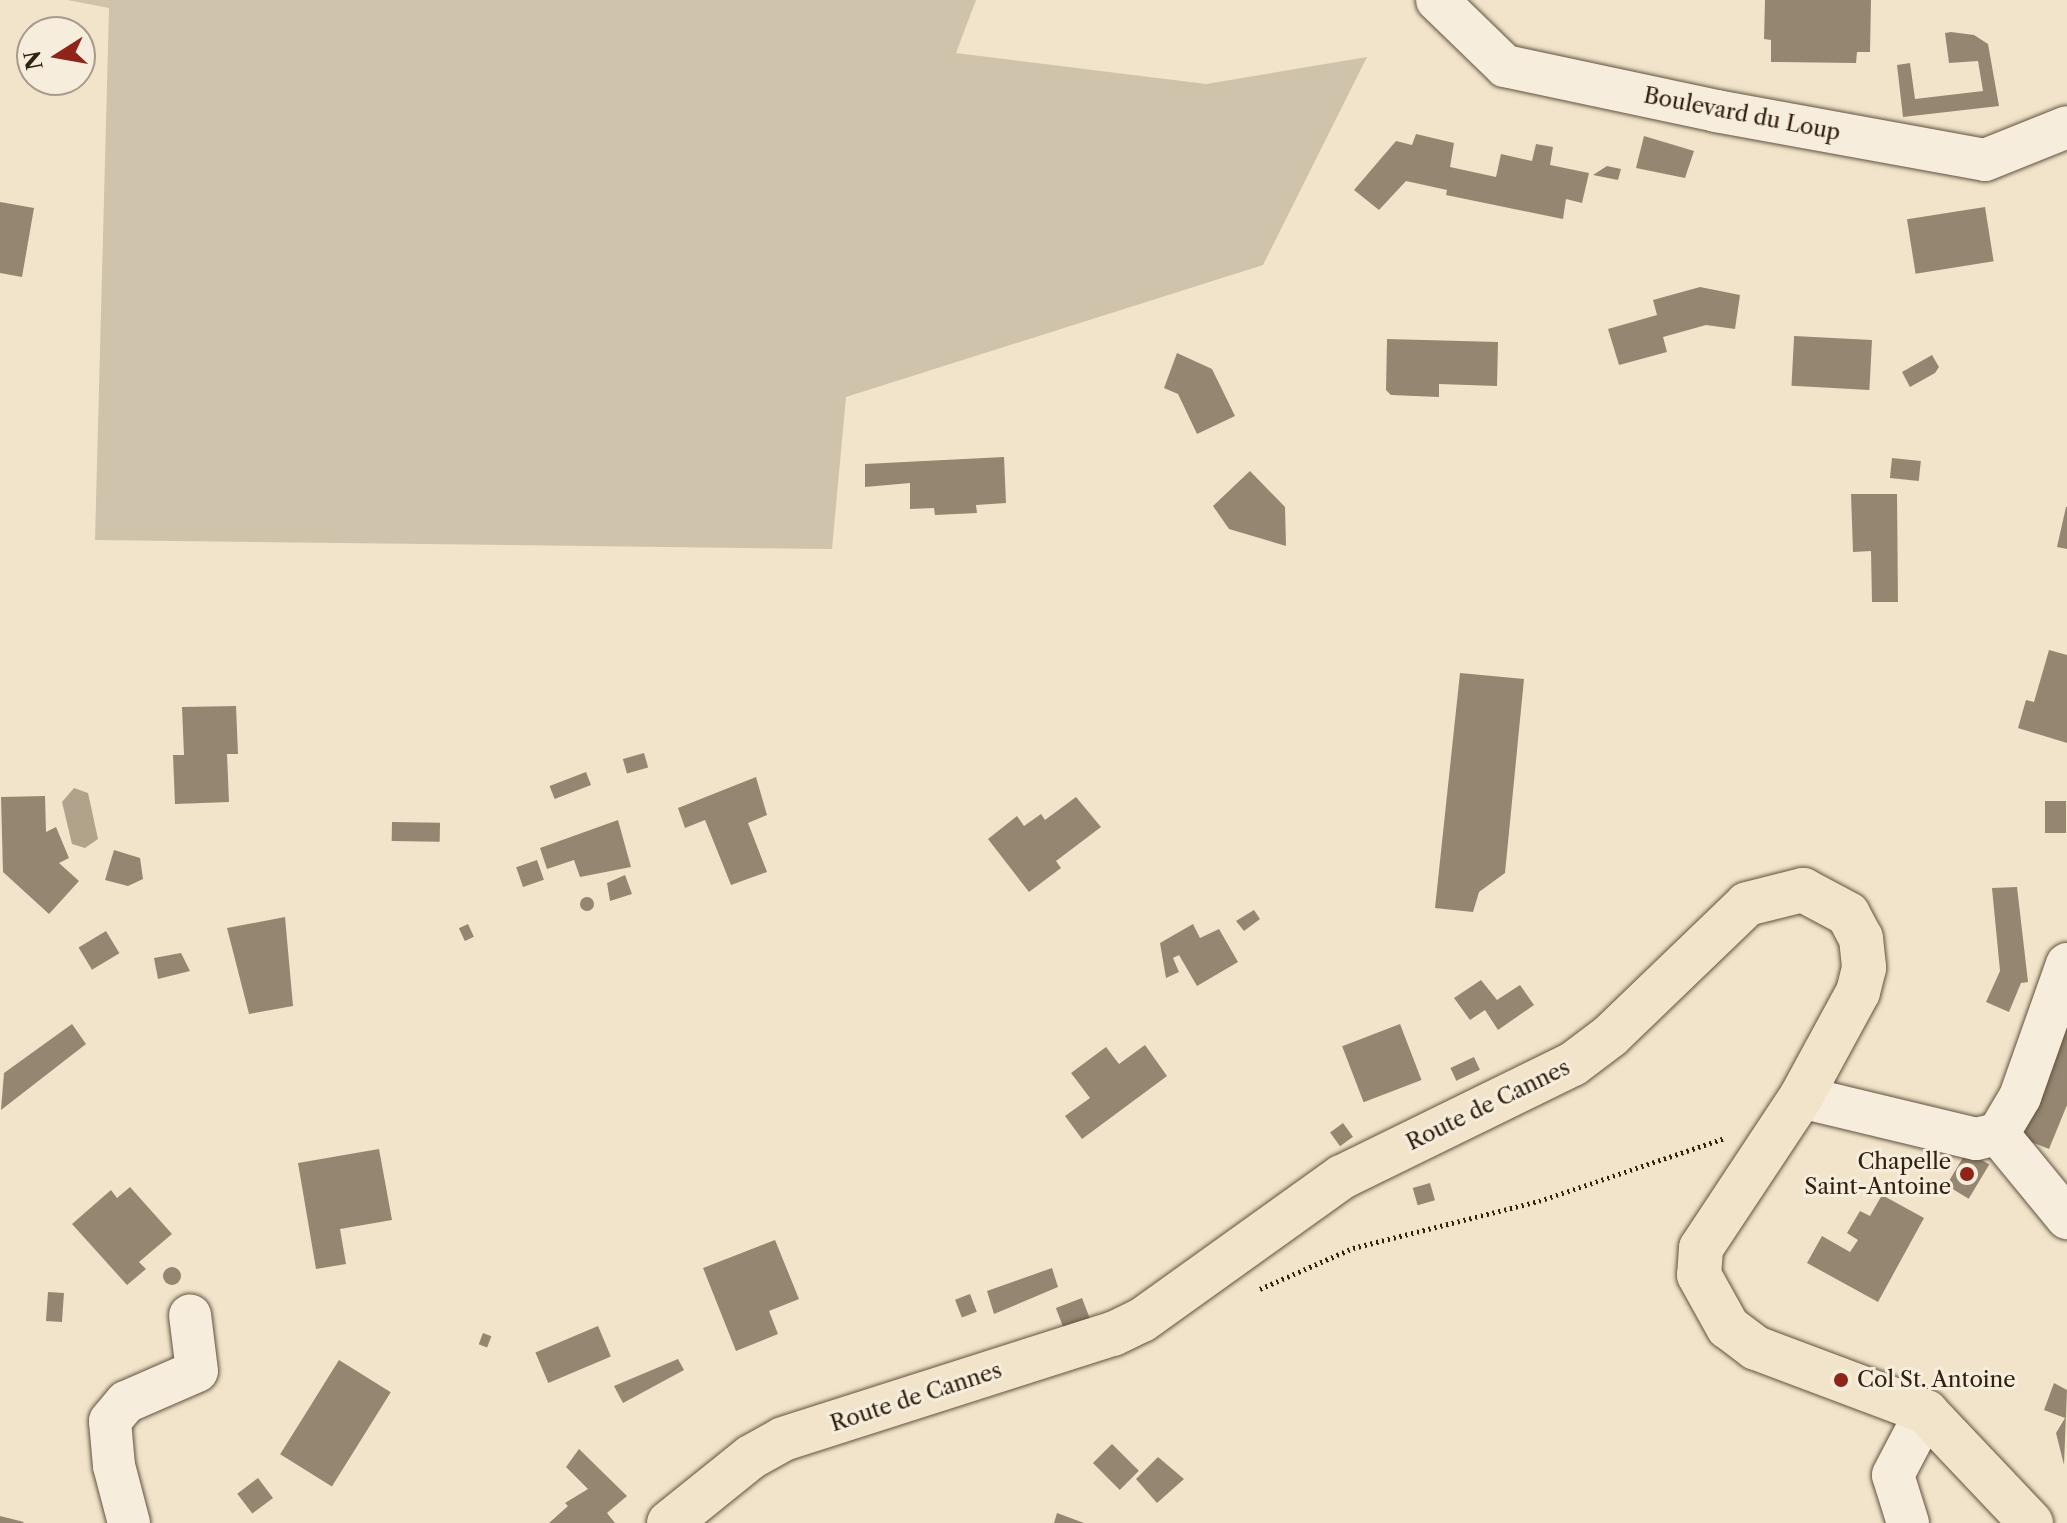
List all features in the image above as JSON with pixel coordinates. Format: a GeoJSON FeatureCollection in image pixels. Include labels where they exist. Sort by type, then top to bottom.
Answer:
{"type":"FeatureCollection","features":[{"type":"Feature","properties":{"kind":"main road","name":"Route de Cannes"},"geometry":{"type":"LineString","coordinates":[[669,1523],[751,1457],[783,1439],[1113,1334],[1142,1320],[1342,1177],[1573,1064],[1610,1036],[1747,904],[1803,890],[1848,914],[1861,938],[1864,968],[1858,992],[1801,1097],[1701,1248],[1699,1275],[1728,1327],[1756,1348],[1926,1412]]}},
{"type":"Feature","properties":{"kind":"main road"},"geometry":{"type":"LineString","coordinates":[[1926,1412],[2031,1523]]}},
{"type":"Feature","properties":{"kind":"street","name":"Boulevard du Loup"},"geometry":{"type":"LineString","coordinates":[[1437,0],[1505,66],[1716,111],[1985,160],[2067,127]]}},
{"type":"Feature","properties":{"kind":"street"},"geometry":{"type":"LineString","coordinates":[[1801,1097],[1976,1139],[1998,1134],[2020,1097],[2067,964]]}},
{"type":"Feature","properties":{"kind":"street"},"geometry":{"type":"LineString","coordinates":[[1998,1134],[2067,1218]]}},
{"type":"Feature","properties":{"kind":"street"},"geometry":{"type":"LineString","coordinates":[[129,1523],[114,1466],[110,1421],[126,1402],[197,1371],[190,1315]]}},
{"type":"Feature","properties":{"kind":"street"},"geometry":{"type":"LineString","coordinates":[[1908,1523],[1893,1475],[1926,1412]]}},
{"type":"Feature","properties":{"kind":"path"},"geometry":{"type":"LineString","coordinates":[[1253,1292],[1353,1248],[1539,1201],[1739,1134]]}},
{"type":"Feature","properties":{"kind":"shaded area"},"geometry":{"type":"Polygon","coordinates":[[[67,0],[976,0],[956,53],[1206,84],[1367,57],[1263,265],[846,397],[832,549],[95,540],[109,8],[67,0]]]}},
{"type":"Feature","properties":{"kind":"shaded area"},"geometry":{"type":"Polygon","coordinates":[[[74,788],[88,793],[98,839],[85,848],[72,844],[62,802],[74,788]]]}},
{"type":"Feature","properties":{"kind":"building"},"geometry":{"type":"Polygon","coordinates":[[[1765,0],[1871,0],[1870,52],[1857,52],[1856,63],[1771,62],[1771,40],[1764,39],[1765,0]]]}},
{"type":"Feature","properties":{"kind":"building"},"geometry":{"type":"Polygon","coordinates":[[[1945,33],[1974,35],[1988,44],[1999,106],[1903,117],[1897,65],[1910,63],[1915,99],[1983,91],[1978,61],[1949,63],[1945,33]]]}},
{"type":"Feature","properties":{"kind":"building"},"geometry":{"type":"Polygon","coordinates":[[[1416,134],[1454,143],[1450,167],[1496,177],[1501,154],[1532,161],[1536,144],[1553,147],[1550,165],[1589,173],[1582,203],[1566,199],[1563,219],[1446,195],[1447,190],[1406,181],[1379,210],[1354,190],[1396,141],[1412,145],[1416,134]]]}},
{"type":"Feature","properties":{"kind":"building"},"geometry":{"type":"Polygon","coordinates":[[[1644,136],[1694,151],[1685,178],[1636,168],[1644,136]]]}},
{"type":"Feature","properties":{"kind":"building"},"geometry":{"type":"Polygon","coordinates":[[[1607,166],[1621,169],[1618,180],[1593,175],[1607,166]]]}},
{"type":"Feature","properties":{"kind":"building"},"geometry":{"type":"Polygon","coordinates":[[[0,202],[34,208],[22,277],[0,273],[0,202]]]}},
{"type":"Feature","properties":{"kind":"building"},"geometry":{"type":"Polygon","coordinates":[[[1985,207],[1994,261],[1916,274],[1907,219],[1985,207]]]}},
{"type":"Feature","properties":{"kind":"building"},"geometry":{"type":"Polygon","coordinates":[[[1700,287],[1740,295],[1735,329],[1706,325],[1663,337],[1667,352],[1619,365],[1608,329],[1657,315],[1653,300],[1700,287]]]}},
{"type":"Feature","properties":{"kind":"building"},"geometry":{"type":"Polygon","coordinates":[[[1794,336],[1872,340],[1869,390],[1791,386],[1794,336]]]}},
{"type":"Feature","properties":{"kind":"building"},"geometry":{"type":"Polygon","coordinates":[[[1387,339],[1498,342],[1497,386],[1439,384],[1439,397],[1391,395],[1386,390],[1387,339]]]}},
{"type":"Feature","properties":{"kind":"building"},"geometry":{"type":"Polygon","coordinates":[[[1177,353],[1212,369],[1235,416],[1197,434],[1178,394],[1164,388],[1177,353]]]}},
{"type":"Feature","properties":{"kind":"building"},"geometry":{"type":"Polygon","coordinates":[[[1932,355],[1939,367],[1935,373],[1910,387],[1902,372],[1932,355]]]}},
{"type":"Feature","properties":{"kind":"building"},"geometry":{"type":"Polygon","coordinates":[[[1004,457],[1006,503],[976,505],[977,513],[935,515],[934,508],[910,509],[910,483],[865,487],[865,464],[1004,457]]]}},
{"type":"Feature","properties":{"kind":"building"},"geometry":{"type":"Polygon","coordinates":[[[1892,458],[1921,461],[1919,481],[1890,478],[1892,458]]]}},
{"type":"Feature","properties":{"kind":"building"},"geometry":{"type":"Polygon","coordinates":[[[1250,471],[1285,507],[1286,546],[1229,529],[1213,506],[1250,471]]]}},
{"type":"Feature","properties":{"kind":"building"},"geometry":{"type":"Polygon","coordinates":[[[1851,494],[1897,494],[1898,602],[1872,602],[1871,551],[1853,552],[1851,494]]]}},
{"type":"Feature","properties":{"kind":"building"},"geometry":{"type":"Polygon","coordinates":[[[2067,507],[2067,549],[2057,547],[2067,507]]]}},
{"type":"Feature","properties":{"kind":"building"},"geometry":{"type":"Polygon","coordinates":[[[2049,650],[2067,655],[2067,743],[2018,728],[2026,700],[2034,702],[2049,650]]]}},
{"type":"Feature","properties":{"kind":"building"},"geometry":{"type":"Polygon","coordinates":[[[1460,673],[1524,679],[1505,873],[1479,892],[1473,912],[1435,908],[1460,673]]]}},
{"type":"Feature","properties":{"kind":"building"},"geometry":{"type":"Polygon","coordinates":[[[236,706],[238,754],[227,754],[229,802],[175,804],[173,755],[184,755],[182,707],[236,706]]]}},
{"type":"Feature","properties":{"kind":"building"},"geometry":{"type":"Polygon","coordinates":[[[644,753],[648,767],[627,773],[623,759],[644,753]]]}},
{"type":"Feature","properties":{"kind":"building"},"geometry":{"type":"Polygon","coordinates":[[[586,772],[591,785],[555,799],[550,786],[586,772]]]}},
{"type":"Feature","properties":{"kind":"building"},"geometry":{"type":"Polygon","coordinates":[[[756,777],[767,815],[748,823],[767,872],[731,885],[705,820],[685,828],[678,808],[756,777]]]}},
{"type":"Feature","properties":{"kind":"building"},"geometry":{"type":"Polygon","coordinates":[[[45,796],[46,832],[56,827],[69,858],[59,863],[79,881],[49,914],[3,872],[1,797],[45,796]]]}},
{"type":"Feature","properties":{"kind":"building"},"geometry":{"type":"Polygon","coordinates":[[[1076,797],[1101,827],[1056,861],[1061,868],[1029,892],[988,839],[1017,816],[1024,826],[1041,814],[1045,820],[1076,797]]]}},
{"type":"Feature","properties":{"kind":"building"},"geometry":{"type":"Polygon","coordinates":[[[2045,801],[2066,801],[2066,833],[2045,833],[2045,801]]]}},
{"type":"Feature","properties":{"kind":"building"},"geometry":{"type":"Polygon","coordinates":[[[618,820],[631,867],[580,877],[574,860],[547,869],[540,848],[618,820]]]}},
{"type":"Feature","properties":{"kind":"building"},"geometry":{"type":"Polygon","coordinates":[[[392,822],[440,823],[440,842],[392,841],[392,822]]]}},
{"type":"Feature","properties":{"kind":"building"},"geometry":{"type":"Polygon","coordinates":[[[114,850],[140,858],[143,879],[128,886],[105,880],[114,850]]]}},
{"type":"Feature","properties":{"kind":"building"},"geometry":{"type":"Polygon","coordinates":[[[537,860],[544,880],[523,887],[516,867],[537,860]]]}},
{"type":"Feature","properties":{"kind":"building"},"geometry":{"type":"Polygon","coordinates":[[[625,875],[632,894],[610,901],[607,883],[625,875]]]}},
{"type":"Feature","properties":{"kind":"building"},"geometry":{"type":"Polygon","coordinates":[[[2017,887],[2028,982],[2021,983],[2009,1012],[1986,1002],[2000,971],[1992,888],[2017,887]]]}},
{"type":"Feature","properties":{"kind":"building"},"geometry":{"type":"Polygon","coordinates":[[[587,897],[594,904],[587,911],[580,904],[587,897]]]}},
{"type":"Feature","properties":{"kind":"building"},"geometry":{"type":"Polygon","coordinates":[[[1254,910],[1260,919],[1244,931],[1236,921],[1254,910]]]}},
{"type":"Feature","properties":{"kind":"building"},"geometry":{"type":"Polygon","coordinates":[[[285,917],[293,1006],[249,1014],[227,928],[285,917]]]}},
{"type":"Feature","properties":{"kind":"building"},"geometry":{"type":"Polygon","coordinates":[[[468,924],[474,937],[465,941],[459,928],[468,924]]]}},
{"type":"Feature","properties":{"kind":"building"},"geometry":{"type":"Polygon","coordinates":[[[1193,924],[1200,938],[1219,929],[1238,962],[1197,986],[1179,955],[1173,958],[1179,972],[1166,978],[1160,943],[1193,924]]]}},
{"type":"Feature","properties":{"kind":"building"},"geometry":{"type":"Polygon","coordinates":[[[106,931],[119,953],[92,970],[79,947],[106,931]]]}},
{"type":"Feature","properties":{"kind":"building"},"geometry":{"type":"Polygon","coordinates":[[[181,953],[190,971],[158,979],[154,958],[181,953]]]}},
{"type":"Feature","properties":{"kind":"building"},"geometry":{"type":"Polygon","coordinates":[[[1481,980],[1497,1000],[1520,985],[1534,1005],[1498,1030],[1485,1010],[1470,1020],[1454,998],[1481,980]]]}},
{"type":"Feature","properties":{"kind":"building"},"geometry":{"type":"Polygon","coordinates":[[[2067,1018],[2067,1105],[2049,1149],[2021,1138],[2067,1018]]]}},
{"type":"Feature","properties":{"kind":"building"},"geometry":{"type":"Polygon","coordinates":[[[72,1024],[86,1044],[1,1110],[4,1073],[72,1024]]]}},
{"type":"Feature","properties":{"kind":"building"},"geometry":{"type":"Polygon","coordinates":[[[1400,1024],[1422,1080],[1364,1102],[1342,1046],[1400,1024]]]}},
{"type":"Feature","properties":{"kind":"building"},"geometry":{"type":"Polygon","coordinates":[[[1145,1045],[1167,1076],[1082,1139],[1065,1116],[1090,1098],[1071,1073],[1106,1047],[1119,1064],[1145,1045]]]}},
{"type":"Feature","properties":{"kind":"building"},"geometry":{"type":"Polygon","coordinates":[[[1474,1057],[1480,1070],[1456,1081],[1450,1068],[1474,1057]]]}},
{"type":"Feature","properties":{"kind":"building"},"geometry":{"type":"Polygon","coordinates":[[[1343,1123],[1353,1137],[1340,1146],[1330,1132],[1343,1123]]]}},
{"type":"Feature","properties":{"kind":"building"},"geometry":{"type":"Polygon","coordinates":[[[379,1149],[392,1220],[340,1229],[346,1264],[316,1269],[298,1163],[379,1149]]]}},
{"type":"Feature","properties":{"kind":"building","name":"Chapelle Saint-Antoine"},"geometry":{"type":"Polygon","coordinates":[[[1967,1151],[1989,1164],[1969,1199],[1946,1185],[1967,1151]]]}},
{"type":"Feature","properties":{"kind":"building"},"geometry":{"type":"Polygon","coordinates":[[[1430,1183],[1435,1200],[1418,1205],[1413,1188],[1430,1183]]]}},
{"type":"Feature","properties":{"kind":"building"},"geometry":{"type":"Polygon","coordinates":[[[130,1187],[172,1234],[139,1262],[146,1269],[127,1285],[72,1224],[111,1190],[117,1198],[130,1187]]]}},
{"type":"Feature","properties":{"kind":"building"},"geometry":{"type":"Polygon","coordinates":[[[1882,1195],[1924,1218],[1878,1302],[1807,1263],[1822,1236],[1850,1252],[1858,1240],[1847,1233],[1860,1211],[1870,1216],[1882,1195]]]}},
{"type":"Feature","properties":{"kind":"building"},"geometry":{"type":"Polygon","coordinates":[[[775,1240],[799,1299],[769,1311],[778,1334],[736,1351],[703,1268],[775,1240]]]}},
{"type":"Feature","properties":{"kind":"building"},"geometry":{"type":"Polygon","coordinates":[[[168,1267],[176,1267],[181,1276],[179,1283],[168,1285],[163,1280],[163,1272],[168,1267]]]}},
{"type":"Feature","properties":{"kind":"building"},"geometry":{"type":"Polygon","coordinates":[[[1052,1268],[1058,1287],[994,1314],[987,1291],[1052,1268]]]}},
{"type":"Feature","properties":{"kind":"building"},"geometry":{"type":"Polygon","coordinates":[[[48,1292],[64,1293],[62,1322],[46,1321],[48,1292]]]}},
{"type":"Feature","properties":{"kind":"building"},"geometry":{"type":"Polygon","coordinates":[[[970,1294],[977,1312],[962,1317],[955,1300],[970,1294]]]}},
{"type":"Feature","properties":{"kind":"building"},"geometry":{"type":"Polygon","coordinates":[[[1082,1298],[1091,1322],[1065,1332],[1056,1308],[1082,1298]]]}},
{"type":"Feature","properties":{"kind":"building"},"geometry":{"type":"Polygon","coordinates":[[[598,1326],[611,1356],[548,1383],[535,1353],[598,1326]]]}},
{"type":"Feature","properties":{"kind":"building"},"geometry":{"type":"Polygon","coordinates":[[[483,1333],[491,1336],[487,1347],[479,1344],[483,1333]]]}},
{"type":"Feature","properties":{"kind":"building"},"geometry":{"type":"Polygon","coordinates":[[[678,1359],[684,1370],[623,1403],[614,1386],[678,1359]]]}},
{"type":"Feature","properties":{"kind":"building"},"geometry":{"type":"Polygon","coordinates":[[[339,1360],[391,1392],[332,1486],[280,1454],[339,1360]]]}},
{"type":"Feature","properties":{"kind":"building"},"geometry":{"type":"Polygon","coordinates":[[[2054,1383],[2067,1390],[2064,1465],[2056,1433],[2065,1418],[2044,1410],[2054,1383]]]}},
{"type":"Feature","properties":{"kind":"building"},"geometry":{"type":"Polygon","coordinates":[[[1112,1444],[1139,1471],[1120,1490],[1093,1463],[1112,1444]]]}},
{"type":"Feature","properties":{"kind":"building"},"geometry":{"type":"Polygon","coordinates":[[[579,1449],[627,1496],[607,1513],[615,1523],[549,1523],[568,1506],[565,1503],[588,1489],[566,1467],[579,1449]]]}},
{"type":"Feature","properties":{"kind":"building"},"geometry":{"type":"Polygon","coordinates":[[[1158,1457],[1184,1479],[1157,1503],[1136,1479],[1158,1457]]]}},
{"type":"Feature","properties":{"kind":"building"},"geometry":{"type":"Polygon","coordinates":[[[258,1478],[273,1498],[252,1514],[237,1494],[258,1478]]]}},
{"type":"Feature","properties":{"kind":"building"},"geometry":{"type":"Polygon","coordinates":[[[1057,1513],[1084,1523],[1054,1523],[1057,1513]]]}},
{"type":"Feature","properties":{"kind":"building"},"geometry":{"type":"Polygon","coordinates":[[[0,1516],[24,1522],[0,1523],[0,1516]]]}},
{"type":"Feature","properties":{"kind":"place","name":"Chapelle Saint-Antoine"},"geometry":{"type":"Point","coordinates":[1967,1174]}},
{"type":"Feature","properties":{"kind":"place","name":"Col St. Antoine"},"geometry":{"type":"Point","coordinates":[1841,1380]}}]}
